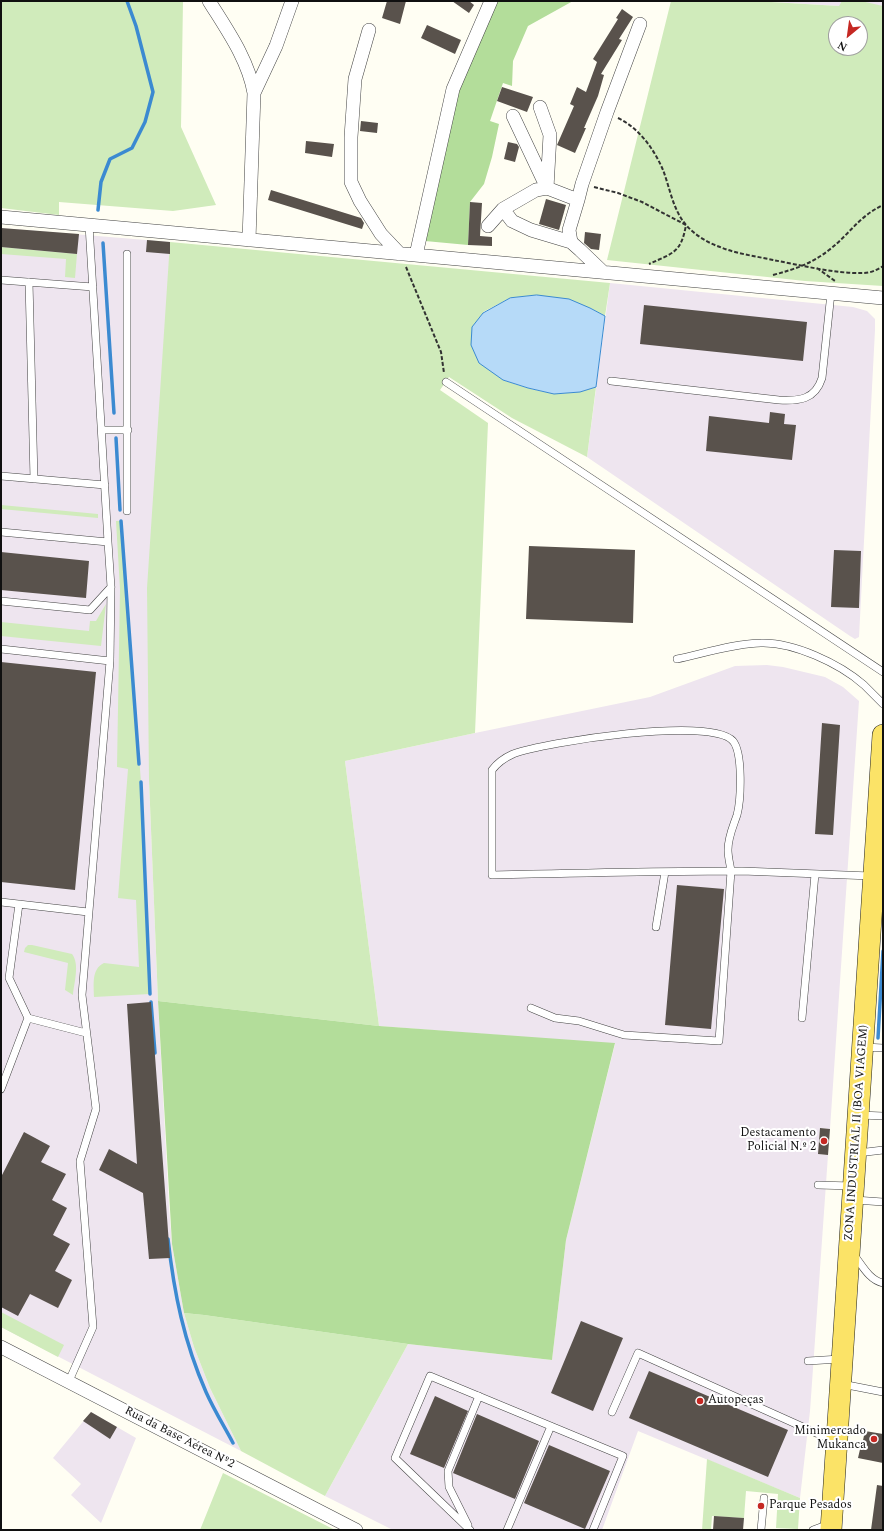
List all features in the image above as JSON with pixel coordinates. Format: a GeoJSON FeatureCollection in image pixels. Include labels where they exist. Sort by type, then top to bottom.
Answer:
{"type":"FeatureCollection","features":[{"type":"Feature","properties":{"kind":"main road","name":"ZONA INDUSTRIAL II (BOA VIAGEM)"},"geometry":{"type":"LineString","coordinates":[[825,1528],[837,1442],[883,742]]}},
{"type":"Feature","properties":{"kind":"street"},"geometry":{"type":"LineString","coordinates":[[209,1],[237,47],[251,76],[254,93],[249,240]]}},
{"type":"Feature","properties":{"kind":"street"},"geometry":{"type":"LineString","coordinates":[[254,93],[276,46],[292,1]]}},
{"type":"Feature","properties":{"kind":"street"},"geometry":{"type":"LineString","coordinates":[[416,255],[453,89],[491,1]]}},
{"type":"Feature","properties":{"kind":"street"},"geometry":{"type":"LineString","coordinates":[[571,242],[569,230],[582,184],[640,24]]}},
{"type":"Feature","properties":{"kind":"street"},"geometry":{"type":"LineString","coordinates":[[370,30],[355,79],[351,137],[351,182],[360,201],[382,234],[400,254]]}},
{"type":"Feature","properties":{"kind":"street"},"geometry":{"type":"LineString","coordinates":[[540,107],[550,135],[546,188]]}},
{"type":"Feature","properties":{"kind":"street"},"geometry":{"type":"LineString","coordinates":[[513,116],[546,188]]}},
{"type":"Feature","properties":{"kind":"street"},"geometry":{"type":"LineString","coordinates":[[488,226],[503,209],[536,190],[546,188],[578,200]]}},
{"type":"Feature","properties":{"kind":"street"},"geometry":{"type":"LineString","coordinates":[[503,209],[512,221],[531,230],[571,242],[602,272]]}},
{"type":"Feature","properties":{"kind":"street"},"geometry":{"type":"LineString","coordinates":[[1,218],[883,298]]}},
{"type":"Feature","properties":{"kind":"street","name":"Rua da Base Aérea Nº2"},"geometry":{"type":"LineString","coordinates":[[1,1347],[356,1530]]}},
{"type":"Feature","properties":{"kind":"lane"},"geometry":{"type":"LineString","coordinates":[[68,1381],[93,1327],[80,1161],[96,1109],[82,995],[110,661],[110,587],[108,542],[89,225]]}},
{"type":"Feature","properties":{"kind":"lane"},"geometry":{"type":"LineString","coordinates":[[127,254],[127,511]]}},
{"type":"Feature","properties":{"kind":"lane"},"geometry":{"type":"LineString","coordinates":[[1,280],[93,287]]}},
{"type":"Feature","properties":{"kind":"lane"},"geometry":{"type":"LineString","coordinates":[[29,282],[34,479]]}},
{"type":"Feature","properties":{"kind":"lane"},"geometry":{"type":"LineString","coordinates":[[611,381],[791,401],[809,396],[820,386],[822,378],[831,293]]}},
{"type":"Feature","properties":{"kind":"lane"},"geometry":{"type":"LineString","coordinates":[[446,382],[883,672]]}},
{"type":"Feature","properties":{"kind":"lane"},"geometry":{"type":"LineString","coordinates":[[102,430],[128,430]]}},
{"type":"Feature","properties":{"kind":"lane"},"geometry":{"type":"LineString","coordinates":[[1,476],[105,485]]}},
{"type":"Feature","properties":{"kind":"lane"},"geometry":{"type":"LineString","coordinates":[[1,532],[108,542]]}},
{"type":"Feature","properties":{"kind":"lane"},"geometry":{"type":"LineString","coordinates":[[1,601],[90,610],[110,587]]}},
{"type":"Feature","properties":{"kind":"lane"},"geometry":{"type":"LineString","coordinates":[[676,659],[746,644],[760,643],[786,646],[840,667],[863,684],[883,704]]}},
{"type":"Feature","properties":{"kind":"lane"},"geometry":{"type":"LineString","coordinates":[[1,649],[110,661]]}},
{"type":"Feature","properties":{"kind":"lane"},"geometry":{"type":"LineString","coordinates":[[532,1008],[555,1018],[579,1021],[624,1035],[719,1041],[731,871],[728,850],[731,830],[737,815],[739,797],[739,760],[738,750],[733,740],[723,734],[712,732],[681,731],[593,737],[540,747],[514,754],[501,760],[492,770],[492,875],[731,871],[874,877]]}},
{"type":"Feature","properties":{"kind":"lane"},"geometry":{"type":"LineString","coordinates":[[656,927],[665,872]]}},
{"type":"Feature","properties":{"kind":"lane"},"geometry":{"type":"LineString","coordinates":[[802,1018],[815,874]]}},
{"type":"Feature","properties":{"kind":"lane"},"geometry":{"type":"LineString","coordinates":[[1,902],[88,912]]}},
{"type":"Feature","properties":{"kind":"lane"},"geometry":{"type":"LineString","coordinates":[[1,1089],[28,1018],[9,978],[19,904]]}},
{"type":"Feature","properties":{"kind":"lane"},"geometry":{"type":"LineString","coordinates":[[28,1018],[86,1033]]}},
{"type":"Feature","properties":{"kind":"lane"},"geometry":{"type":"LineString","coordinates":[[862,1047],[883,1048]]}},
{"type":"Feature","properties":{"kind":"lane"},"geometry":{"type":"LineString","coordinates":[[858,1115],[883,1116]]}},
{"type":"Feature","properties":{"kind":"lane"},"geometry":{"type":"LineString","coordinates":[[855,1153],[883,1150]]}},
{"type":"Feature","properties":{"kind":"lane"},"geometry":{"type":"LineString","coordinates":[[818,1185],[883,1202]]}},
{"type":"Feature","properties":{"kind":"lane"},"geometry":{"type":"LineString","coordinates":[[849,1247],[867,1273],[878,1282],[883,1283]]}},
{"type":"Feature","properties":{"kind":"lane"},"geometry":{"type":"LineString","coordinates":[[612,1412],[638,1353],[837,1442]]}},
{"type":"Feature","properties":{"kind":"lane"},"geometry":{"type":"LineString","coordinates":[[808,1361],[842,1359]]}},
{"type":"Feature","properties":{"kind":"lane"},"geometry":{"type":"LineString","coordinates":[[471,1530],[395,1458],[430,1376],[623,1456],[593,1530]]}},
{"type":"Feature","properties":{"kind":"lane"},"geometry":{"type":"LineString","coordinates":[[840,1384],[883,1392]]}},
{"type":"Feature","properties":{"kind":"lane"},"geometry":{"type":"LineString","coordinates":[[471,1530],[451,1492],[447,1478],[448,1471],[479,1396]]}},
{"type":"Feature","properties":{"kind":"lane"},"geometry":{"type":"LineString","coordinates":[[507,1530],[551,1426]]}},
{"type":"Feature","properties":{"kind":"lane"},"geometry":{"type":"LineString","coordinates":[[761,1530],[764,1498]]}},
{"type":"Feature","properties":{"kind":"path"},"geometry":{"type":"LineString","coordinates":[[607,112],[628,123],[645,140],[658,160],[674,204],[686,225],[695,234],[719,247],[744,254],[804,266],[864,273],[874,271],[883,266]]}},
{"type":"Feature","properties":{"kind":"path"},"geometry":{"type":"LineString","coordinates":[[582,184],[642,202],[686,225]]}},
{"type":"Feature","properties":{"kind":"path"},"geometry":{"type":"LineString","coordinates":[[804,266],[829,250],[871,210],[883,205]]}},
{"type":"Feature","properties":{"kind":"path"},"geometry":{"type":"LineString","coordinates":[[625,274],[673,253],[681,246],[686,225]]}},
{"type":"Feature","properties":{"kind":"path"},"geometry":{"type":"LineString","coordinates":[[400,254],[441,352],[446,382]]}},
{"type":"Feature","properties":{"kind":"shaded area"},"geometry":{"type":"Polygon","coordinates":[[[757,1],[883,1],[883,9],[839,6],[757,1]]]}},
{"type":"Feature","properties":{"kind":"shaded area"},"geometry":{"type":"Polygon","coordinates":[[[1,228],[170,242],[149,780],[158,1001],[169,1207],[172,1244],[184,1313],[194,1347],[210,1388],[241,1451],[1,1327],[1,228]]]}},
{"type":"Feature","properties":{"kind":"shaded area"},"geometry":{"type":"Polygon","coordinates":[[[610,283],[853,307],[867,311],[875,319],[859,637],[855,639],[850,636],[587,457],[610,283]]]}},
{"type":"Feature","properties":{"kind":"shaded area"},"geometry":{"type":"Polygon","coordinates":[[[767,665],[783,667],[825,677],[843,687],[859,701],[830,1129],[820,1128],[818,1154],[828,1155],[810,1411],[800,1498],[638,1431],[602,1530],[393,1530],[325,1496],[408,1344],[552,1360],[566,1240],[615,1044],[379,1026],[345,761],[650,697],[735,666],[767,665]]]}},
{"type":"Feature","properties":{"kind":"shaded area"},"geometry":{"type":"Polygon","coordinates":[[[91,1412],[136,1438],[101,1523],[71,1495],[81,1484],[53,1458],[91,1412]]]}},
{"type":"Feature","properties":{"kind":"green space"},"geometry":{"type":"Polygon","coordinates":[[[1,1],[183,1],[181,127],[216,205],[173,211],[59,202],[59,215],[1,208],[1,1]]]}},
{"type":"Feature","properties":{"kind":"green space"},"geometry":{"type":"Polygon","coordinates":[[[491,1],[573,1],[528,26],[513,61],[512,86],[503,83],[490,121],[499,124],[492,157],[484,184],[470,202],[468,245],[425,241],[453,89],[491,1]]]}},
{"type":"Feature","properties":{"kind":"green space"},"geometry":{"type":"Polygon","coordinates":[[[671,1],[754,1],[839,6],[842,1],[861,1],[883,6],[883,286],[805,281],[607,260],[671,1]]]}},
{"type":"Feature","properties":{"kind":"green space"},"geometry":{"type":"Polygon","coordinates":[[[170,242],[610,283],[605,316],[590,308],[537,295],[510,298],[483,312],[503,380],[538,391],[560,393],[583,391],[596,387],[587,457],[512,418],[449,377],[440,390],[488,423],[475,733],[345,761],[379,1026],[158,1001],[149,780],[147,588],[170,242]]]}},
{"type":"Feature","properties":{"kind":"green space"},"geometry":{"type":"Polygon","coordinates":[[[1,247],[77,254],[75,278],[65,277],[66,259],[1,254],[1,247]]]}},
{"type":"Feature","properties":{"kind":"green space"},"geometry":{"type":"Polygon","coordinates":[[[1,505],[98,514],[98,518],[1,509],[1,505]]]}},
{"type":"Feature","properties":{"kind":"green space"},"geometry":{"type":"Polygon","coordinates":[[[116,521],[121,521],[141,782],[150,994],[94,997],[95,973],[104,963],[139,967],[136,900],[118,898],[128,769],[117,767],[120,589],[116,521]]]}},
{"type":"Feature","properties":{"kind":"green space"},"geometry":{"type":"Polygon","coordinates":[[[106,604],[101,646],[1,636],[1,622],[89,631],[90,621],[96,621],[106,604]]]}},
{"type":"Feature","properties":{"kind":"green space"},"geometry":{"type":"Polygon","coordinates":[[[28,945],[72,954],[76,963],[73,995],[65,990],[68,963],[24,952],[28,945]]]}},
{"type":"Feature","properties":{"kind":"green space"},"geometry":{"type":"Polygon","coordinates":[[[158,1001],[379,1026],[615,1043],[566,1240],[552,1360],[408,1344],[184,1313],[172,1244],[158,1001]]]}},
{"type":"Feature","properties":{"kind":"green space"},"geometry":{"type":"Polygon","coordinates":[[[1,1312],[64,1345],[58,1357],[1,1327],[1,1312]]]}},
{"type":"Feature","properties":{"kind":"green space"},"geometry":{"type":"Polygon","coordinates":[[[184,1313],[408,1344],[325,1496],[241,1451],[210,1388],[194,1347],[184,1313]]]}},
{"type":"Feature","properties":{"kind":"green space"},"geometry":{"type":"Polygon","coordinates":[[[707,1459],[800,1498],[798,1529],[776,1528],[778,1494],[746,1491],[744,1518],[712,1516],[711,1530],[702,1530],[707,1459]]]}},
{"type":"Feature","properties":{"kind":"green space"},"geometry":{"type":"Polygon","coordinates":[[[223,1473],[335,1530],[200,1530],[223,1473]]]}},
{"type":"Feature","properties":{"kind":"water"},"geometry":{"type":"Polygon","coordinates":[[[537,295],[569,299],[605,316],[596,387],[580,392],[554,394],[503,380],[479,363],[471,345],[472,327],[483,313],[510,298],[537,295]]]}},
{"type":"Feature","properties":{"kind":"building"},"geometry":{"type":"Polygon","coordinates":[[[387,1],[406,1],[400,24],[382,18],[387,1]]]}},
{"type":"Feature","properties":{"kind":"building"},"geometry":{"type":"Polygon","coordinates":[[[452,1],[469,1],[474,5],[469,13],[452,1]]]}},
{"type":"Feature","properties":{"kind":"building"},"geometry":{"type":"Polygon","coordinates":[[[622,9],[633,17],[619,39],[622,40],[601,74],[604,75],[598,96],[575,153],[557,145],[574,106],[570,104],[577,87],[586,92],[597,62],[593,59],[618,19],[616,18],[622,9]]]}},
{"type":"Feature","properties":{"kind":"building"},"geometry":{"type":"Polygon","coordinates":[[[427,25],[461,40],[455,54],[421,38],[427,25]]]}},
{"type":"Feature","properties":{"kind":"building"},"geometry":{"type":"Polygon","coordinates":[[[502,87],[533,97],[527,112],[497,101],[502,87]]]}},
{"type":"Feature","properties":{"kind":"building"},"geometry":{"type":"Polygon","coordinates":[[[361,121],[378,123],[377,133],[360,131],[361,121]]]}},
{"type":"Feature","properties":{"kind":"building"},"geometry":{"type":"Polygon","coordinates":[[[306,141],[334,144],[332,157],[305,153],[306,141]]]}},
{"type":"Feature","properties":{"kind":"building"},"geometry":{"type":"Polygon","coordinates":[[[508,142],[517,144],[519,147],[515,162],[504,159],[508,142]]]}},
{"type":"Feature","properties":{"kind":"building"},"geometry":{"type":"Polygon","coordinates":[[[271,190],[361,218],[364,223],[362,229],[268,200],[271,190]]]}},
{"type":"Feature","properties":{"kind":"building"},"geometry":{"type":"Polygon","coordinates":[[[546,199],[566,205],[559,230],[539,224],[546,199]]]}},
{"type":"Feature","properties":{"kind":"building"},"geometry":{"type":"Polygon","coordinates":[[[470,202],[482,203],[480,236],[492,237],[492,246],[468,245],[470,202]]]}},
{"type":"Feature","properties":{"kind":"building"},"geometry":{"type":"Polygon","coordinates":[[[1,228],[79,234],[77,254],[1,247],[1,228]]]}},
{"type":"Feature","properties":{"kind":"building"},"geometry":{"type":"Polygon","coordinates":[[[585,232],[601,234],[599,250],[591,249],[584,243],[585,232]]]}},
{"type":"Feature","properties":{"kind":"building"},"geometry":{"type":"Polygon","coordinates":[[[147,240],[170,242],[170,254],[146,252],[147,240]]]}},
{"type":"Feature","properties":{"kind":"building"},"geometry":{"type":"Polygon","coordinates":[[[644,305],[807,322],[803,361],[640,344],[644,305]]]}},
{"type":"Feature","properties":{"kind":"building"},"geometry":{"type":"Polygon","coordinates":[[[770,412],[785,414],[784,424],[796,425],[792,460],[706,451],[709,416],[769,423],[770,412]]]}},
{"type":"Feature","properties":{"kind":"building"},"geometry":{"type":"Polygon","coordinates":[[[529,546],[635,550],[633,623],[526,619],[529,546]]]}},
{"type":"Feature","properties":{"kind":"building"},"geometry":{"type":"Polygon","coordinates":[[[834,550],[861,551],[859,608],[831,607],[834,550]]]}},
{"type":"Feature","properties":{"kind":"building"},"geometry":{"type":"Polygon","coordinates":[[[1,552],[89,561],[86,598],[1,590],[1,552]]]}},
{"type":"Feature","properties":{"kind":"building"},"geometry":{"type":"Polygon","coordinates":[[[1,662],[96,672],[75,890],[1,882],[1,662]]]}},
{"type":"Feature","properties":{"kind":"building"},"geometry":{"type":"Polygon","coordinates":[[[822,723],[840,725],[833,835],[815,834],[822,723]]]}},
{"type":"Feature","properties":{"kind":"building"},"geometry":{"type":"Polygon","coordinates":[[[677,885],[724,889],[711,1029],[665,1025],[677,885]]]}},
{"type":"Feature","properties":{"kind":"building"},"geometry":{"type":"Polygon","coordinates":[[[151,1002],[170,1258],[149,1259],[143,1193],[99,1170],[109,1149],[137,1164],[127,1004],[151,1002]]]}},
{"type":"Feature","properties":{"kind":"building","name":"Destacamento Policial N.º 2"},"geometry":{"type":"Polygon","coordinates":[[[820,1128],[830,1129],[828,1155],[818,1154],[820,1128]]]}},
{"type":"Feature","properties":{"kind":"building"},"geometry":{"type":"Polygon","coordinates":[[[24,1132],[50,1146],[41,1162],[66,1174],[52,1200],[67,1208],[53,1235],[70,1244],[55,1271],[72,1280],[58,1308],[30,1294],[18,1316],[1,1307],[1,1177],[24,1132]]]}},
{"type":"Feature","properties":{"kind":"building"},"geometry":{"type":"Polygon","coordinates":[[[581,1321],[623,1338],[593,1411],[551,1393],[581,1321]]]}},
{"type":"Feature","properties":{"kind":"building"},"geometry":{"type":"Polygon","coordinates":[[[649,1371],[788,1430],[768,1477],[629,1418],[649,1371]]]}},
{"type":"Feature","properties":{"kind":"building"},"geometry":{"type":"Polygon","coordinates":[[[435,1396],[468,1411],[444,1468],[410,1454],[435,1396]]]}},
{"type":"Feature","properties":{"kind":"building"},"geometry":{"type":"Polygon","coordinates":[[[91,1412],[117,1427],[110,1439],[83,1421],[91,1412]]]}},
{"type":"Feature","properties":{"kind":"building"},"geometry":{"type":"Polygon","coordinates":[[[477,1414],[539,1441],[515,1499],[453,1473],[477,1414]]]}},
{"type":"Feature","properties":{"kind":"building"},"geometry":{"type":"Polygon","coordinates":[[[865,1431],[883,1434],[883,1463],[858,1458],[865,1431]]]}},
{"type":"Feature","properties":{"kind":"building"},"geometry":{"type":"Polygon","coordinates":[[[549,1445],[610,1471],[585,1529],[524,1503],[549,1445]]]}},
{"type":"Feature","properties":{"kind":"building"},"geometry":{"type":"Polygon","coordinates":[[[877,1485],[883,1486],[883,1530],[871,1530],[877,1485]]]}},
{"type":"Feature","properties":{"kind":"building"},"geometry":{"type":"Polygon","coordinates":[[[714,1516],[744,1518],[743,1530],[713,1530],[714,1516]]]}},
{"type":"Feature","properties":{"kind":"waterway"},"geometry":{"type":"LineString","coordinates":[[98,210],[101,182],[110,159],[132,148],[145,122],[153,92],[136,26],[127,1]]}},
{"type":"Feature","properties":{"kind":"waterway"},"geometry":{"type":"LineString","coordinates":[[103,243],[114,413]]}},
{"type":"Feature","properties":{"kind":"waterway"},"geometry":{"type":"LineString","coordinates":[[116,438],[120,510]]}},
{"type":"Feature","properties":{"kind":"waterway"},"geometry":{"type":"LineString","coordinates":[[121,521],[139,764]]}},
{"type":"Feature","properties":{"kind":"waterway"},"geometry":{"type":"LineString","coordinates":[[141,782],[150,994]]}},
{"type":"Feature","properties":{"kind":"waterway"},"geometry":{"type":"LineString","coordinates":[[878,1038],[883,951]]}},
{"type":"Feature","properties":{"kind":"waterway"},"geometry":{"type":"LineString","coordinates":[[151,1002],[155,1053]]}},
{"type":"Feature","properties":{"kind":"waterway"},"geometry":{"type":"LineString","coordinates":[[168,1239],[173,1279],[181,1317],[192,1355],[209,1399],[233,1443]]}},
{"type":"Feature","properties":{"kind":"place","name":"Destacamento Policial N.º 2"},"geometry":{"type":"Point","coordinates":[824,1141]}},
{"type":"Feature","properties":{"kind":"place","name":"Autopeças"},"geometry":{"type":"Point","coordinates":[700,1401]}},
{"type":"Feature","properties":{"kind":"place","name":"Minimercado Mukanca"},"geometry":{"type":"Point","coordinates":[874,1439]}},
{"type":"Feature","properties":{"kind":"place","name":"Parque Pesados"},"geometry":{"type":"Point","coordinates":[761,1506]}}]}
